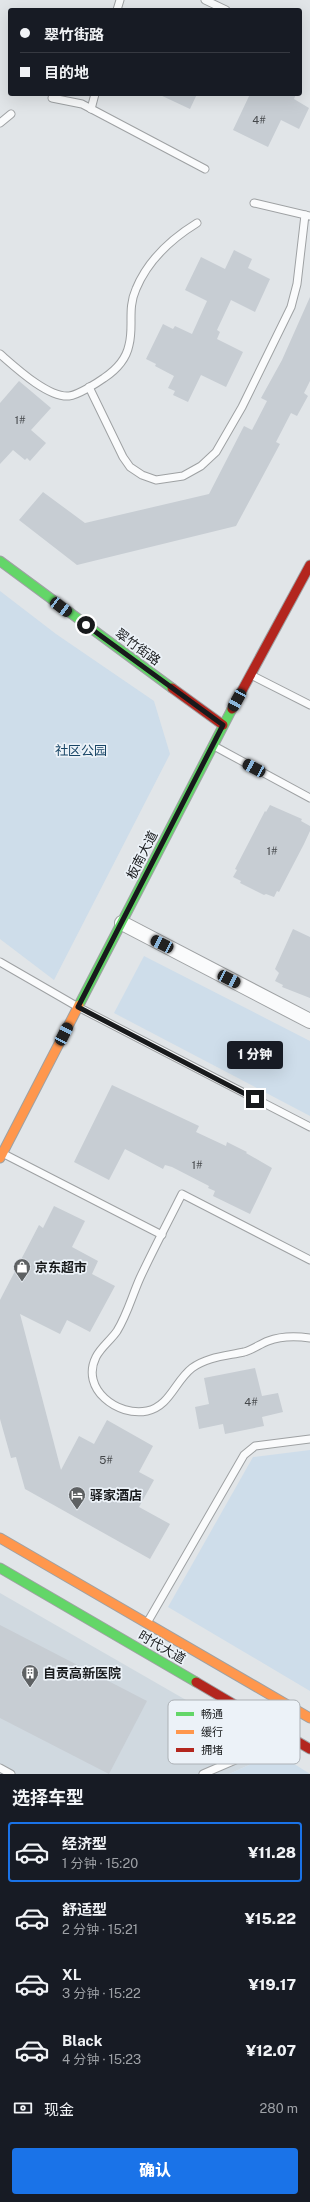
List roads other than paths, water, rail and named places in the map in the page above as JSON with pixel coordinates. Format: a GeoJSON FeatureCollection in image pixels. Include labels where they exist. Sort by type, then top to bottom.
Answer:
{"type":"FeatureCollection","features":[{"type":"Feature","properties":{"kind":"main road","name":"翠竹街路"},"geometry":{"type":"LineString","coordinates":[[0,561],[223,725]]}},
{"type":"Feature","properties":{"kind":"main road","name":"板南大道"},"geometry":{"type":"LineString","coordinates":[[1,1156],[122,923],[212,745],[310,565]]}},
{"type":"Feature","properties":{"kind":"main road","name":"时代大道"},"geometry":{"type":"LineString","coordinates":[[0,1538],[279,1700]]}},
{"type":"Feature","properties":{"kind":"main road","name":"时代大道"},"geometry":{"type":"LineString","coordinates":[[0,1568],[226,1700]]}},
{"type":"Feature","properties":{"kind":"main road","name":"时代大道"},"geometry":{"type":"LineString","coordinates":[[300,1712],[310,1718]]}},
{"type":"Feature","properties":{"kind":"main road","name":"时代大道"},"geometry":{"type":"LineString","coordinates":[[300,1743],[310,1749]]}},
{"type":"Feature","properties":{"kind":"street"},"geometry":{"type":"LineString","coordinates":[[122,923],[310,1021]]}},
{"type":"Feature","properties":{"kind":"lane"},"geometry":{"type":"LineString","coordinates":[[205,0],[222,8]]}},
{"type":"Feature","properties":{"kind":"lane"},"geometry":{"type":"LineString","coordinates":[[91,109],[94,96]]}},
{"type":"Feature","properties":{"kind":"lane"},"geometry":{"type":"LineString","coordinates":[[52,98],[82,104],[205,169]]}},
{"type":"Feature","properties":{"kind":"lane"},"geometry":{"type":"LineString","coordinates":[[0,123],[11,114]]}},
{"type":"Feature","properties":{"kind":"lane"},"geometry":{"type":"LineString","coordinates":[[89,387],[123,457],[130,466],[142,475],[156,480],[171,479],[183,476],[201,466],[216,452],[242,408],[291,307],[297,284],[308,216],[254,203]]}},
{"type":"Feature","properties":{"kind":"lane"},"geometry":{"type":"LineString","coordinates":[[0,354],[21,372],[45,388],[59,394],[69,396],[89,387],[111,374],[120,366],[130,345],[130,305],[136,288],[146,271],[164,247],[197,224]]}},
{"type":"Feature","properties":{"kind":"lane"},"geometry":{"type":"LineString","coordinates":[[251,674],[310,705]]}},
{"type":"Feature","properties":{"kind":"lane"},"geometry":{"type":"LineString","coordinates":[[212,745],[310,798]]}},
{"type":"Feature","properties":{"kind":"lane"},"geometry":{"type":"LineString","coordinates":[[0,962],[78,1007],[310,1127]]}},
{"type":"Feature","properties":{"kind":"lane"},"geometry":{"type":"LineString","coordinates":[[1,1156],[162,1235]]}},
{"type":"Feature","properties":{"kind":"lane"},"geometry":{"type":"LineString","coordinates":[[310,1260],[182,1194],[117,1331],[96,1357],[93,1368],[94,1381],[99,1392],[107,1401],[125,1410],[136,1412],[151,1410],[166,1400],[185,1374],[206,1361],[245,1352],[276,1338],[299,1336],[310,1338]]}},
{"type":"Feature","properties":{"kind":"lane"},"geometry":{"type":"LineString","coordinates":[[147,1623],[244,1455],[256,1446],[310,1440]]}},
{"type":"Feature","properties":{"kind":"lane"},"geometry":{"type":"LineString","coordinates":[[203,1774],[226,1764]]}},
{"type":"Feature","properties":{"kind":"lane"},"geometry":{"type":"LineString","coordinates":[[0,1768],[11,1774]]}},
{"type":"Feature","properties":{"kind":"place","name":"京东超市"},"geometry":{"type":"Point","coordinates":[22,1282]}},
{"type":"Feature","properties":{"kind":"place","name":"驿家酒店"},"geometry":{"type":"Point","coordinates":[77,1510]}},
{"type":"Feature","properties":{"kind":"place","name":"自贡高新医院"},"geometry":{"type":"Point","coordinates":[30,1688]}},
{"type":"Feature","properties":{"kind":"park label","name":"社区公园"},"geometry":{"type":"Point","coordinates":[81,750]}}]}
